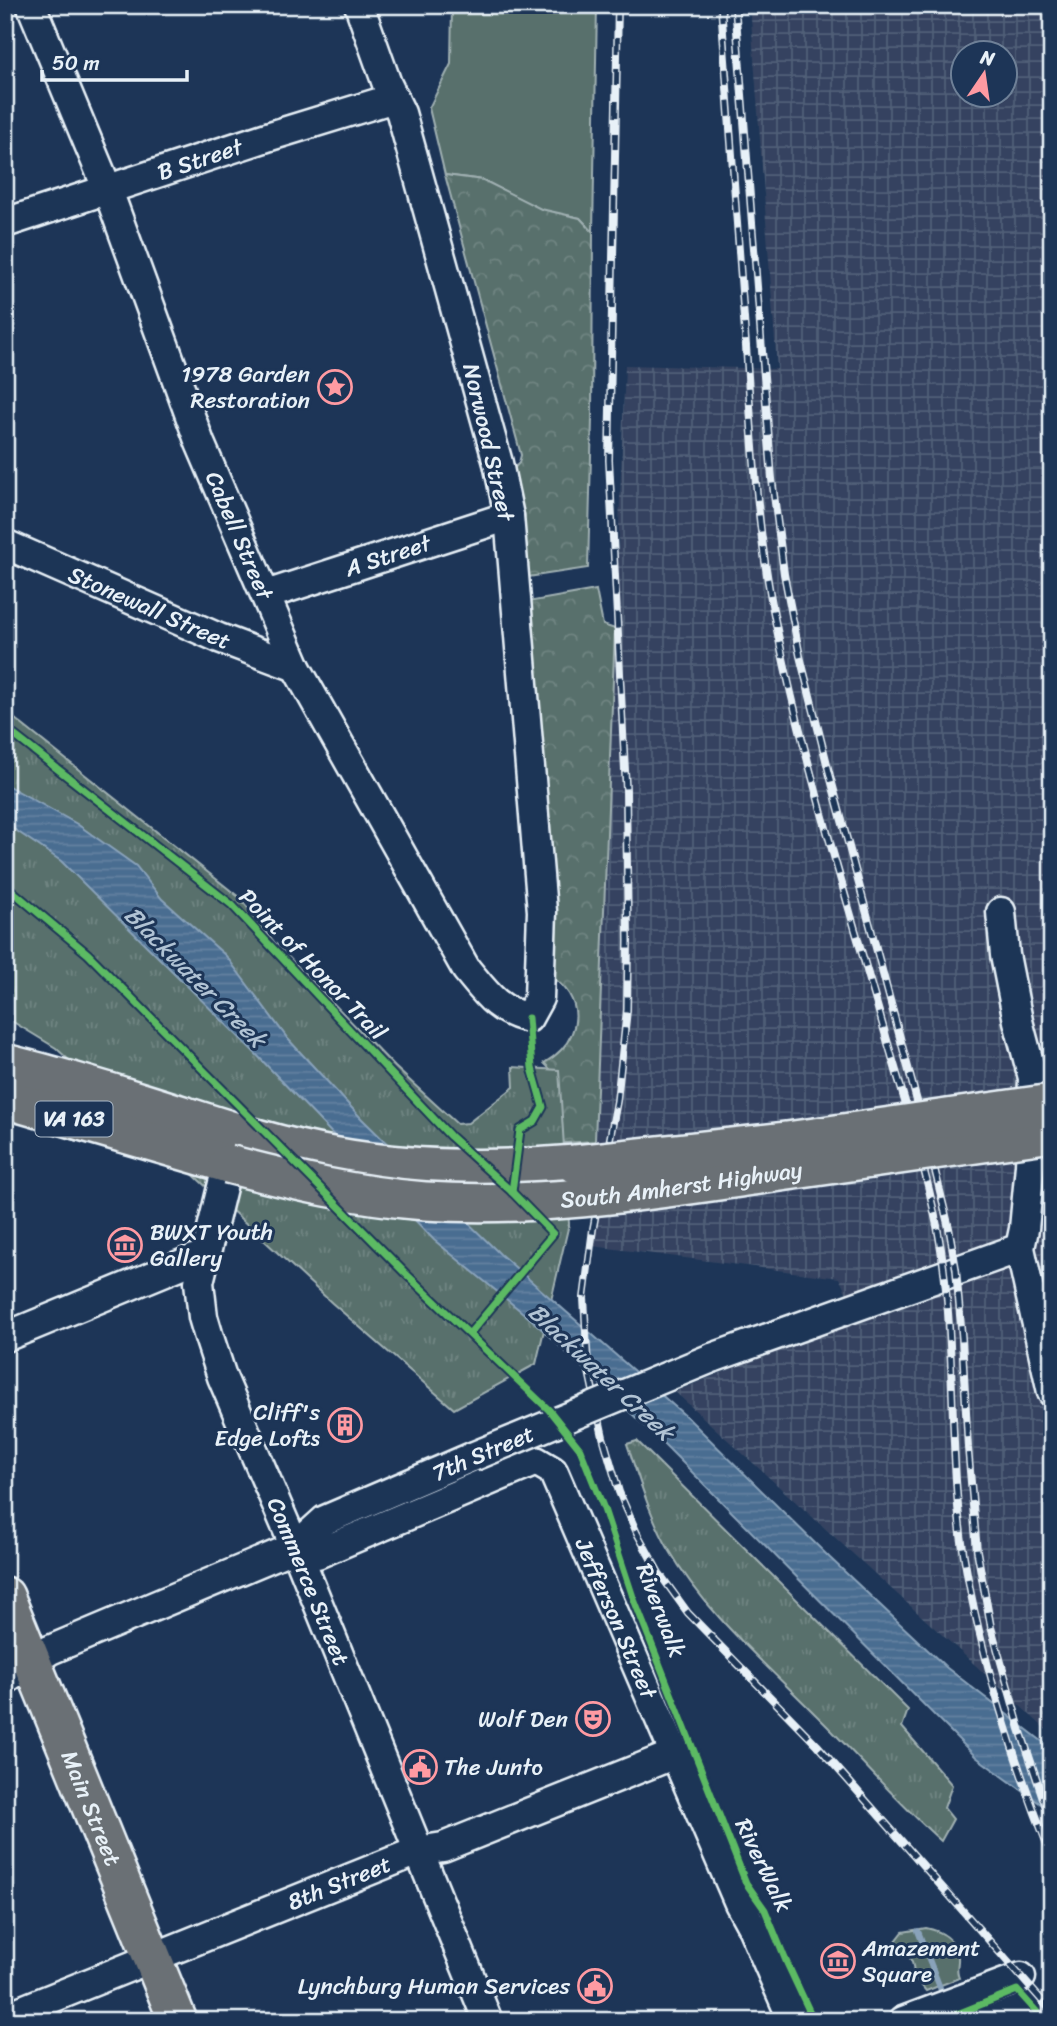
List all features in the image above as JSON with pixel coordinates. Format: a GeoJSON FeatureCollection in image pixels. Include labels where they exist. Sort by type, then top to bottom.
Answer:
{"type":"FeatureCollection","features":[{"type":"Feature","properties":{"kind":"main road"},"geometry":{"type":"LineString","coordinates":[[5,1063],[137,1100],[232,1148]]}},
{"type":"Feature","properties":{"kind":"main road","name":"VA 163"},"geometry":{"type":"LineString","coordinates":[[5,1099],[142,1139],[232,1148]]}},
{"type":"Feature","properties":{"kind":"main road","name":"South Amherst Highway"},"geometry":{"type":"LineString","coordinates":[[232,1148],[308,1151],[366,1162],[434,1168],[532,1168],[787,1141],[1052,1103]]}},
{"type":"Feature","properties":{"kind":"main road","name":"South Amherst Highway"},"geometry":{"type":"LineString","coordinates":[[232,1148],[303,1183],[384,1197],[453,1202],[556,1202],[1052,1133]]}},
{"type":"Feature","properties":{"kind":"main road","name":"Main Street"},"geometry":{"type":"LineString","coordinates":[[5,1596],[19,1671],[151,1958],[177,2021]]}},
{"type":"Feature","properties":{"kind":"street","name":"Cabell Street"},"geometry":{"type":"LineString","coordinates":[[31,5],[107,188],[200,443],[296,667],[466,969],[492,1001],[511,1014],[528,1018]]}},
{"type":"Feature","properties":{"kind":"street","name":"Norwood Street"},"geometry":{"type":"LineString","coordinates":[[359,5],[401,113],[501,473],[509,516],[542,911],[539,998],[528,1018]]}},
{"type":"Feature","properties":{"kind":"street","name":"B Street"},"geometry":{"type":"LineString","coordinates":[[5,223],[107,188],[394,98]]}},
{"type":"Feature","properties":{"kind":"street","name":"A Street"},"geometry":{"type":"LineString","coordinates":[[266,595],[509,516]]}},
{"type":"Feature","properties":{"kind":"street","name":"Stonewall Street"},"geometry":{"type":"LineString","coordinates":[[5,544],[219,638],[296,667]]}},
{"type":"Feature","properties":{"kind":"street"},"geometry":{"type":"LineString","coordinates":[[1001,912],[1013,995],[1033,1078],[1030,1165],[1020,1248],[1052,1392]]}},
{"type":"Feature","properties":{"kind":"street","name":"Commerce Street"},"geometry":{"type":"LineString","coordinates":[[232,1148],[199,1283],[203,1317],[222,1377],[295,1547],[488,2021]]}},
{"type":"Feature","properties":{"kind":"street","name":"7th Street"},"geometry":{"type":"LineString","coordinates":[[19,1671],[50,1650],[295,1547],[325,1520],[472,1457],[712,1358],[1020,1248]]}},
{"type":"Feature","properties":{"kind":"street"},"geometry":{"type":"LineString","coordinates":[[5,1337],[204,1255]]}},
{"type":"Feature","properties":{"kind":"street","name":"Jefferson Street"},"geometry":{"type":"LineString","coordinates":[[295,1547],[317,1554],[536,1461],[553,1471],[738,1903],[751,1925],[793,2021]]}},
{"type":"Feature","properties":{"kind":"street","name":"8th Street"},"geometry":{"type":"LineString","coordinates":[[5,2017],[418,1851],[443,1847],[675,1754]]}},
{"type":"Feature","properties":{"kind":"street"},"geometry":{"type":"LineString","coordinates":[[913,2017],[1021,1977]]}},
{"type":"Feature","properties":{"kind":"shaded area"},"geometry":{"type":"Polygon","coordinates":[[[750,5],[1052,5],[1052,1735],[675,1392],[858,1316],[839,1278],[592,1246],[625,365],[777,369],[750,5]]]}},
{"type":"Feature","properties":{"kind":"green space"},"geometry":{"type":"Polygon","coordinates":[[[452,5],[597,5],[593,232],[580,218],[541,210],[483,180],[445,175],[429,108],[451,64],[452,5]]]}},
{"type":"Feature","properties":{"kind":"green space"},"geometry":{"type":"Polygon","coordinates":[[[445,175],[483,180],[541,209],[580,218],[593,232],[588,568],[521,578],[507,476],[519,463],[521,455],[445,175]]]}},
{"type":"Feature","properties":{"kind":"green space"},"geometry":{"type":"Polygon","coordinates":[[[596,590],[603,625],[615,629],[595,1141],[565,1143],[558,1141],[550,1069],[544,1063],[567,1042],[575,1024],[575,1014],[569,994],[554,978],[550,969],[522,603],[596,590]]]}},
{"type":"Feature","properties":{"kind":"green space"},"geometry":{"type":"Polygon","coordinates":[[[5,711],[240,898],[275,943],[395,1067],[457,1124],[468,1123],[514,1087],[513,1067],[559,1070],[569,1224],[536,1364],[454,1409],[332,1303],[56,1048],[5,1017],[5,711]]]}},
{"type":"Feature","properties":{"kind":"green space"},"geometry":{"type":"Polygon","coordinates":[[[637,1441],[908,1710],[902,1727],[952,1785],[944,1808],[953,1819],[941,1841],[737,1637],[683,1572],[650,1510],[627,1444],[637,1441]]]}},
{"type":"Feature","properties":{"kind":"green space"},"geometry":{"type":"Polygon","coordinates":[[[926,1928],[951,1940],[957,1950],[959,1978],[926,1991],[913,1975],[909,1956],[896,1941],[903,1932],[926,1928]]]}},
{"type":"Feature","properties":{"kind":"water","name":"Blackwater Creek"},"geometry":{"type":"Polygon","coordinates":[[[5,784],[77,824],[136,866],[162,899],[226,956],[288,1039],[362,1119],[500,1254],[689,1419],[830,1558],[947,1668],[1052,1749],[1052,1812],[976,1757],[666,1446],[533,1321],[434,1240],[253,1051],[61,861],[5,823],[5,784]]]}},
{"type":"Feature","properties":{"kind":"waterway"},"geometry":{"type":"LineString","coordinates":[[918,1931],[944,1998]]}},
{"type":"Feature","properties":{"kind":"railway"},"geometry":{"type":"LineString","coordinates":[[618,5],[609,460],[626,790],[627,1010],[617,1101],[593,1229],[584,1298],[588,1367],[603,1437],[619,1492],[637,1533],[659,1573],[688,1613],[817,1745],[1052,2012]]}},
{"type":"Feature","properties":{"kind":"railway"},"geometry":{"type":"LineString","coordinates":[[721,5],[759,518],[775,620],[812,776],[932,1202],[948,1308],[956,1474],[964,1556],[979,1632],[1000,1709],[1052,1857]]}},
{"type":"Feature","properties":{"kind":"railway"},"geometry":{"type":"LineString","coordinates":[[735,5],[772,479],[784,574],[800,656],[829,772],[949,1228],[956,1269],[962,1338],[977,1551],[991,1627],[1020,1729],[1052,1825]]}},
{"type":"Feature","properties":{"kind":"cycle path","name":"Point of Honor Trail"},"geometry":{"type":"LineString","coordinates":[[5,728],[232,905],[450,1136],[512,1192],[553,1234],[470,1333]]}},
{"type":"Feature","properties":{"kind":"cycle path","name":"Riverwalk"},"geometry":{"type":"LineString","coordinates":[[5,885],[88,954],[405,1273],[549,1410],[580,1449],[604,1509],[633,1597],[746,1883],[765,1910],[814,2021]]}},
{"type":"Feature","properties":{"kind":"cycle path"},"geometry":{"type":"LineString","coordinates":[[512,1192],[520,1130],[535,1121],[543,1107],[532,1068],[528,1018]]}},
{"type":"Feature","properties":{"kind":"cycle path"},"geometry":{"type":"LineString","coordinates":[[940,2021],[1017,1990],[1045,2021]]}},
{"type":"Feature","properties":{"kind":"place","name":"1978 Garden Restoration"},"geometry":{"type":"Point","coordinates":[335,387]}},
{"type":"Feature","properties":{"kind":"place","name":"BWXT Youth Gallery"},"geometry":{"type":"Point","coordinates":[125,1245]}},
{"type":"Feature","properties":{"kind":"place","name":"Cliff's Edge Lofts"},"geometry":{"type":"Point","coordinates":[345,1425]}},
{"type":"Feature","properties":{"kind":"place","name":"Wolf Den"},"geometry":{"type":"Point","coordinates":[593,1719]}},
{"type":"Feature","properties":{"kind":"place","name":"The Junto"},"geometry":{"type":"Point","coordinates":[420,1767]}},
{"type":"Feature","properties":{"kind":"place","name":"Amazement Square"},"geometry":{"type":"Point","coordinates":[838,1961]}},
{"type":"Feature","properties":{"kind":"place","name":"Lynchburg Human Services"},"geometry":{"type":"Point","coordinates":[595,1986]}}]}
